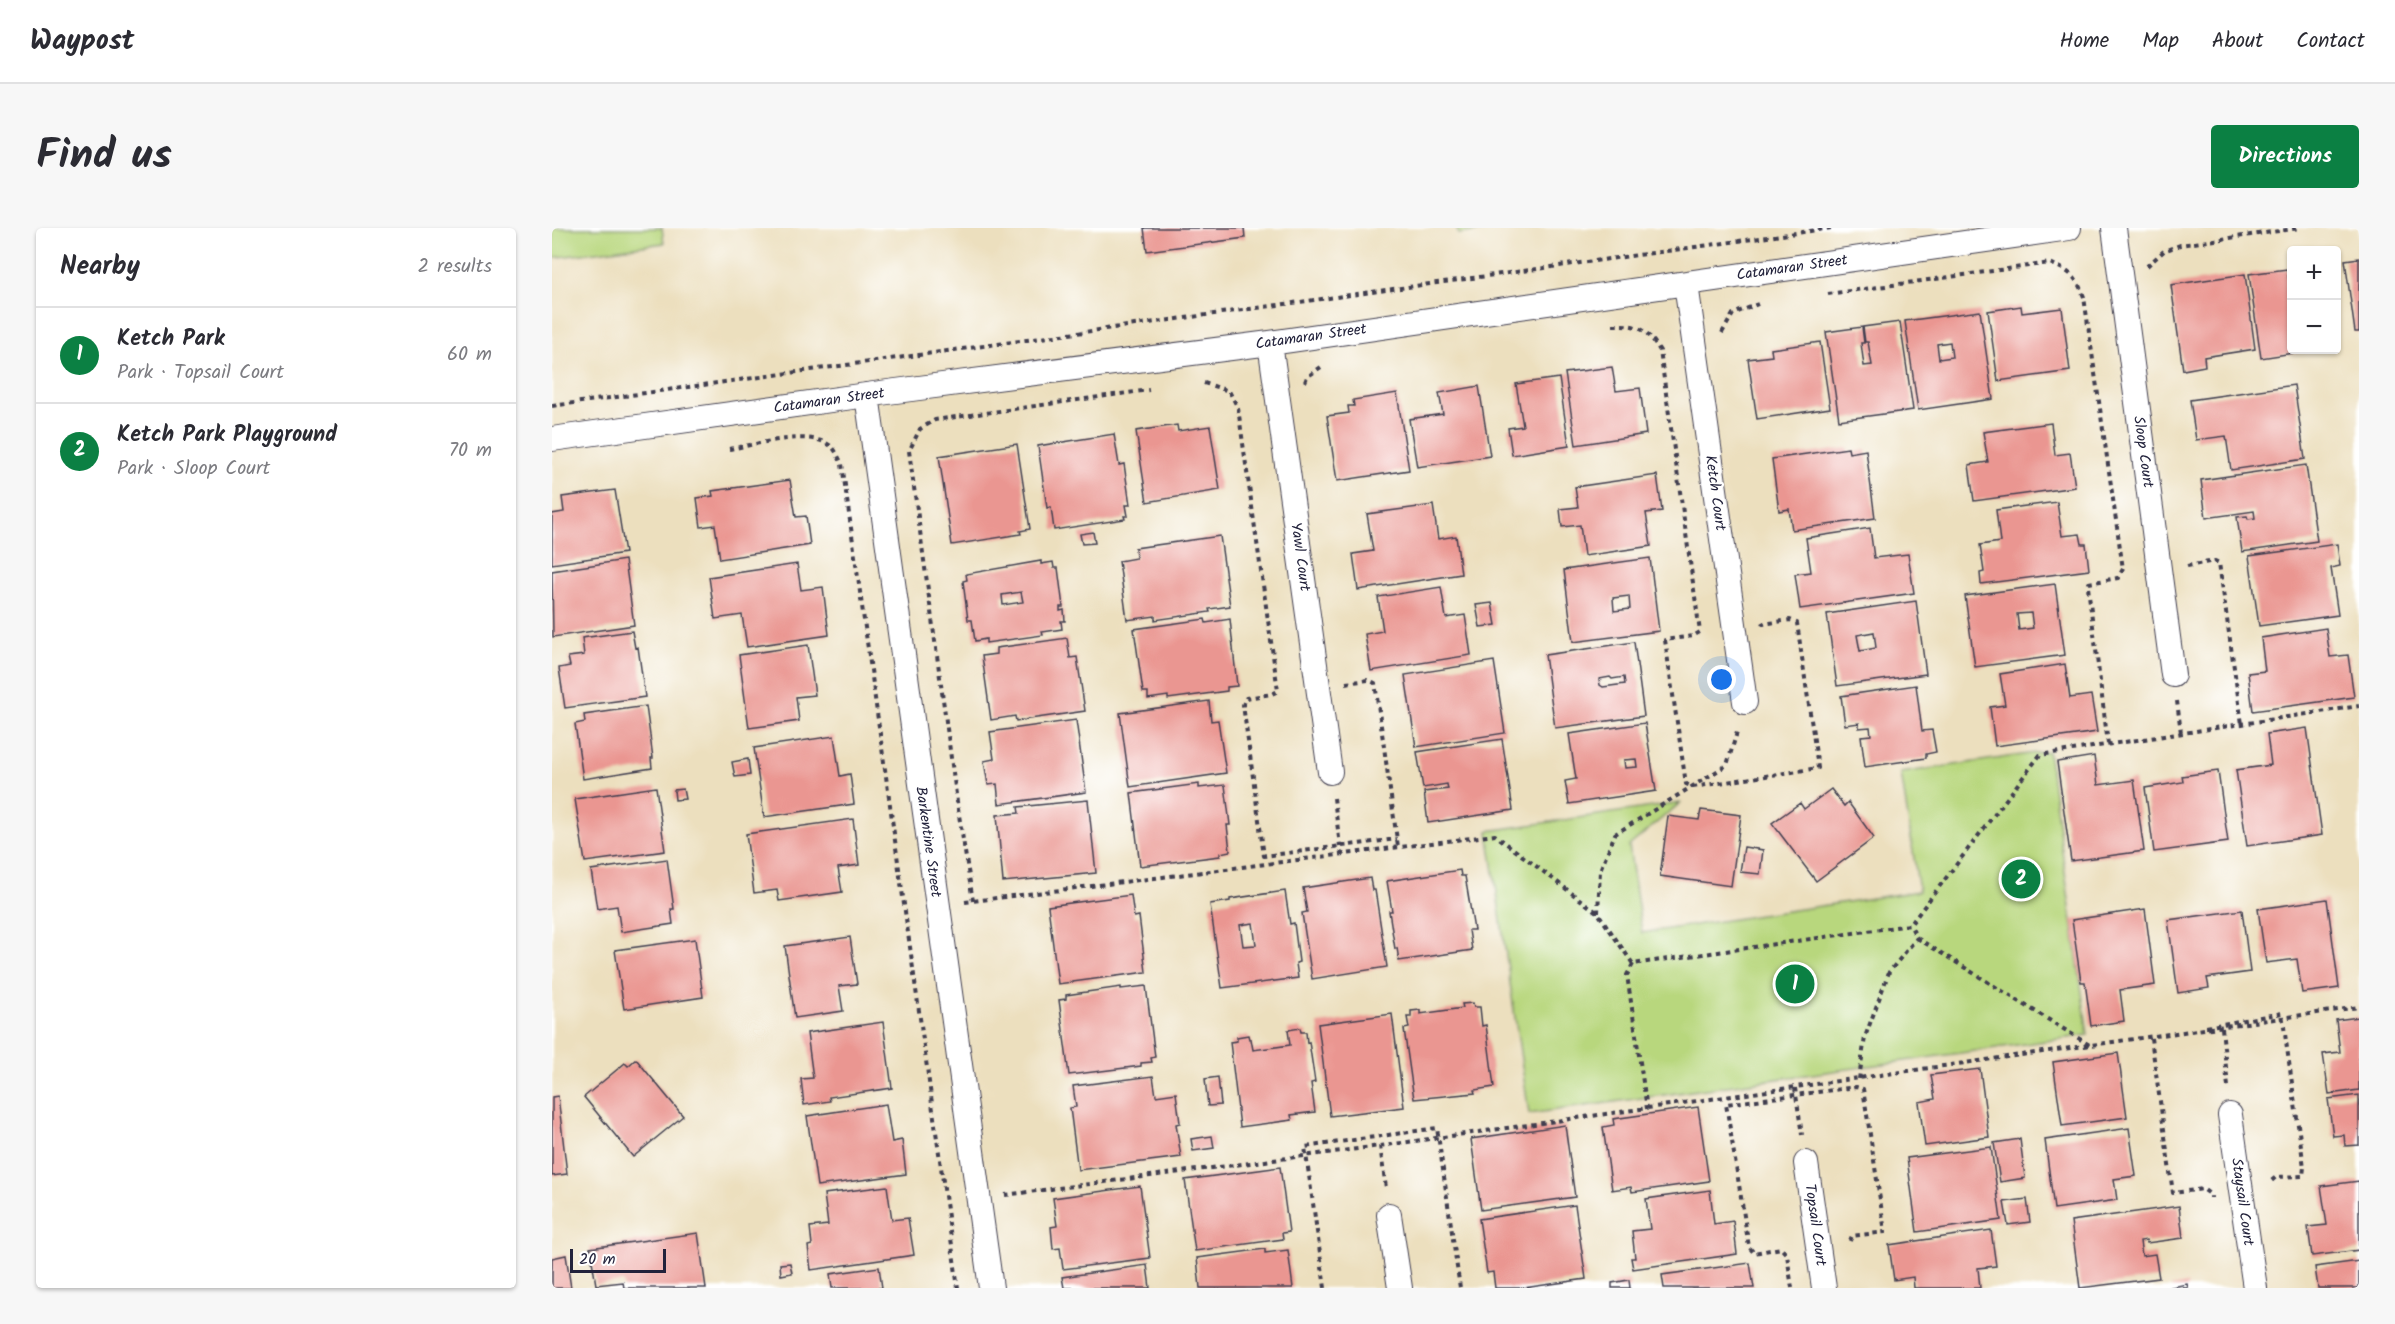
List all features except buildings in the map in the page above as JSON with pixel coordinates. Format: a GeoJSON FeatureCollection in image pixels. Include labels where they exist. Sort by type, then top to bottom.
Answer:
{"type":"FeatureCollection","features":[{"type":"Feature","properties":{"kind":"street","name":"Catamaran Street"},"geometry":{"type":"LineString","coordinates":[[552,439],[867,395],[1270,343],[2069,228]]}},
{"type":"Feature","properties":{"kind":"street","name":"Sloop Court"},"geometry":{"type":"LineString","coordinates":[[2114,228],[2173,675]]}},
{"type":"Feature","properties":{"kind":"street","name":"Ketch Court"},"geometry":{"type":"LineString","coordinates":[[1686,284],[1745,702]]}},
{"type":"Feature","properties":{"kind":"street","name":"Yawl Court"},"geometry":{"type":"LineString","coordinates":[[1270,343],[1330,772]]}},
{"type":"Feature","properties":{"kind":"street","name":"Barkentine Street"},"geometry":{"type":"LineString","coordinates":[[867,395],[991,1288]]}},
{"type":"Feature","properties":{"kind":"street","name":"Staysail Court"},"geometry":{"type":"LineString","coordinates":[[2230,1115],[2254,1288]]}},
{"type":"Feature","properties":{"kind":"street","name":"Topsail Court"},"geometry":{"type":"LineString","coordinates":[[1806,1163],[1824,1288]]}},
{"type":"Feature","properties":{"kind":"street"},"geometry":{"type":"LineString","coordinates":[[1389,1215],[1400,1288]]}},
{"type":"Feature","properties":{"kind":"path"},"geometry":{"type":"LineString","coordinates":[[552,406],[1832,228]]}},
{"type":"Feature","properties":{"kind":"path"},"geometry":{"type":"LineString","coordinates":[[2144,270],[2155,257],[2180,245],[2300,228]]}},
{"type":"Feature","properties":{"kind":"path"},"geometry":{"type":"LineString","coordinates":[[1199,383],[1208,382],[1229,391],[1238,408],[1244,437],[1278,691],[1246,698],[1243,705],[1264,856],[1397,839]]}},
{"type":"Feature","properties":{"kind":"path"},"geometry":{"type":"LineString","coordinates":[[974,901],[958,809],[909,452],[920,429],[935,420],[1159,389]]}},
{"type":"Feature","properties":{"kind":"path"},"geometry":{"type":"LineString","coordinates":[[729,449],[808,438],[823,442],[833,448],[842,464],[958,1288]]}},
{"type":"Feature","properties":{"kind":"path"},"geometry":{"type":"LineString","coordinates":[[2181,563],[2184,566],[2215,561],[2219,563],[2242,724]]}},
{"type":"Feature","properties":{"kind":"path"},"geometry":{"type":"LineString","coordinates":[[1599,913],[1600,870],[1615,834],[1727,765],[1745,702]]}},
{"type":"Feature","properties":{"kind":"path"},"geometry":{"type":"LineString","coordinates":[[1633,963],[1910,925],[2040,755],[2359,706]]}},
{"type":"Feature","properties":{"kind":"path"},"geometry":{"type":"LineString","coordinates":[[1330,772],[1341,854]]}},
{"type":"Feature","properties":{"kind":"path"},"geometry":{"type":"LineString","coordinates":[[938,906],[1495,835],[1599,913],[1633,963]]}},
{"type":"Feature","properties":{"kind":"path"},"geometry":{"type":"LineString","coordinates":[[1910,925],[1917,938],[2092,1046]]}},
{"type":"Feature","properties":{"kind":"path"},"geometry":{"type":"LineString","coordinates":[[1859,1079],[1865,1037],[1888,972],[1917,938]]}},
{"type":"Feature","properties":{"kind":"path"},"geometry":{"type":"LineString","coordinates":[[1633,963],[1627,975],[1647,1109]]}},
{"type":"Feature","properties":{"kind":"path"},"geometry":{"type":"LineString","coordinates":[[978,1199],[1647,1109],[2359,1007]]}},
{"type":"Feature","properties":{"kind":"path"},"geometry":{"type":"LineString","coordinates":[[2222,1028],[2230,1115]]}},
{"type":"Feature","properties":{"kind":"path"},"geometry":{"type":"LineString","coordinates":[[1795,1088],[1806,1163]]}},
{"type":"Feature","properties":{"kind":"path"},"geometry":{"type":"LineString","coordinates":[[1380,1146],[1389,1215]]}},
{"type":"Feature","properties":{"kind":"green space"},"geometry":{"type":"Polygon","coordinates":[[[552,228],[662,228],[664,243],[552,258],[552,228]]]}},
{"type":"Feature","properties":{"kind":"green space"},"geometry":{"type":"Polygon","coordinates":[[[1457,228],[1504,228],[1458,234],[1457,228]]]}},
{"type":"Feature","properties":{"kind":"green space"},"geometry":{"type":"Polygon","coordinates":[[[2048,751],[2088,1035],[1529,1114],[1488,831],[1680,803],[1629,846],[1642,933],[1919,891],[1901,773],[2048,751]]]}},
{"type":"Feature","properties":{"kind":"place","name":"Ketch Park Playground"},"geometry":{"type":"Point","coordinates":[2021,879]}},
{"type":"Feature","properties":{"kind":"place","name":"Ketch Park"},"geometry":{"type":"Point","coordinates":[1795,984]}}]}
